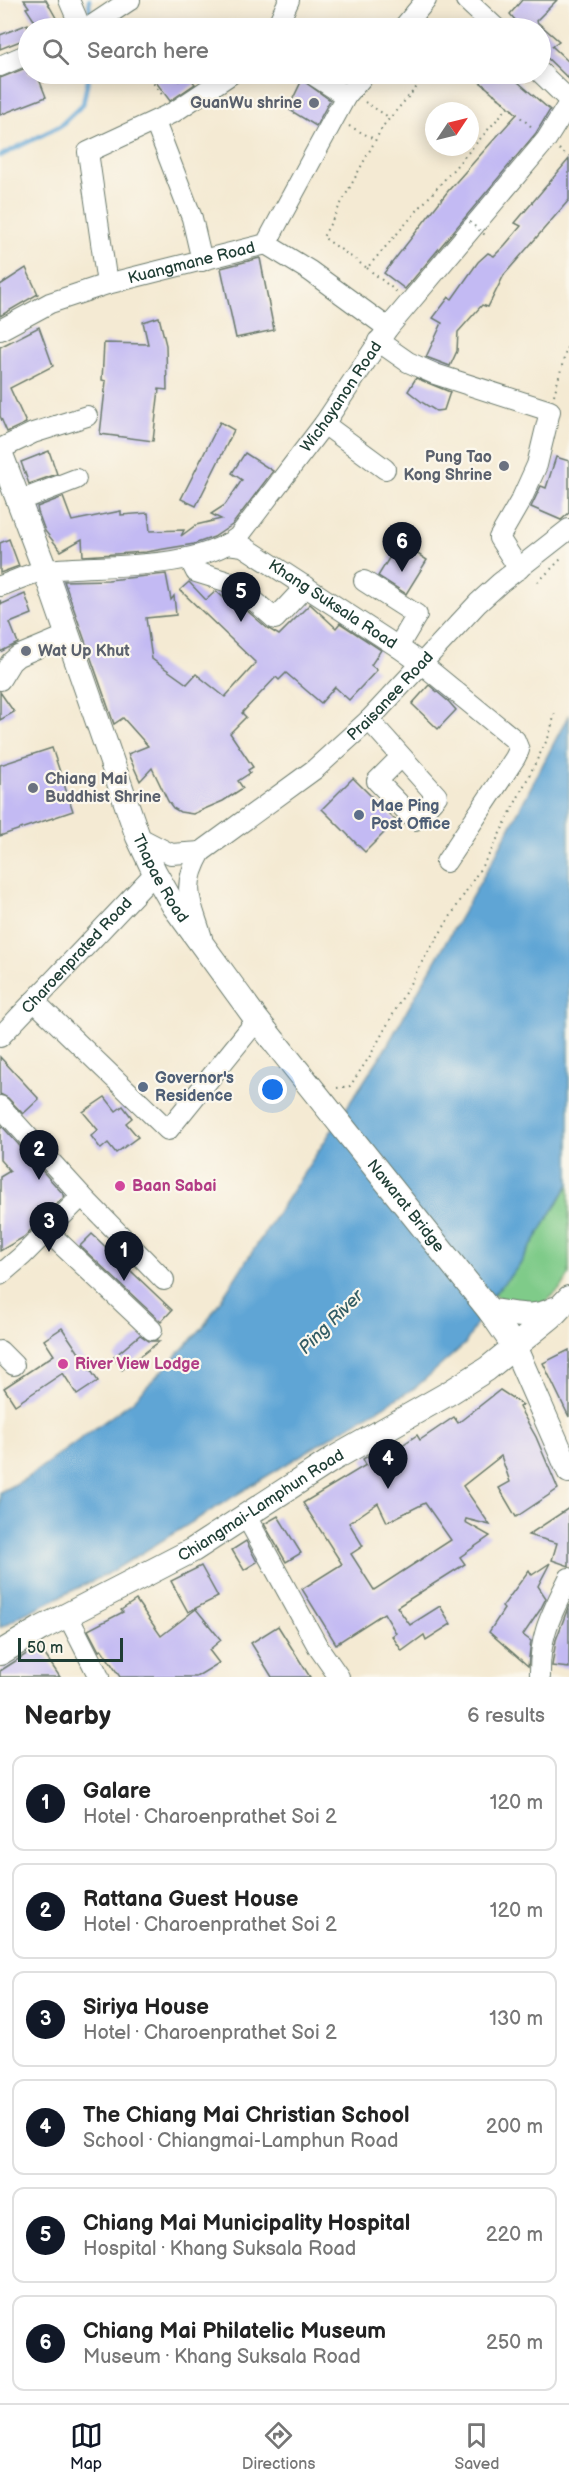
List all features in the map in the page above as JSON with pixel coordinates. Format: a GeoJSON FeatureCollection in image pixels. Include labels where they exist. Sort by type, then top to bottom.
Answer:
{"type":"FeatureCollection","features":[{"type":"Feature","properties":{"kind":"main road","name":"Thapae Road"},"geometry":{"type":"LineString","coordinates":[[0,450],[45,570],[138,837],[155,873],[184,921],[317,1096]]}},
{"type":"Feature","properties":{"kind":"main road","name":"Nawarat Bridge"},"geometry":{"type":"LineString","coordinates":[[317,1096],[490,1311],[514,1346],[569,1471]]}},
{"type":"Feature","properties":{"kind":"main road"},"geometry":{"type":"LineString","coordinates":[[490,1311],[538,1316],[568,1302]]}},
{"type":"Feature","properties":{"kind":"main road","name":"Chiangmai-Lamphun Road"},"geometry":{"type":"LineString","coordinates":[[0,1653],[40,1629],[193,1550],[333,1459],[449,1393],[487,1369],[568,1302]]}},
{"type":"Feature","properties":{"kind":"street"},"geometry":{"type":"LineString","coordinates":[[69,0],[77,18]]}},
{"type":"Feature","properties":{"kind":"street"},"geometry":{"type":"LineString","coordinates":[[105,18],[130,0]]}},
{"type":"Feature","properties":{"kind":"street"},"geometry":{"type":"LineString","coordinates":[[281,18],[289,0]]}},
{"type":"Feature","properties":{"kind":"street"},"geometry":{"type":"LineString","coordinates":[[411,18],[426,0]]}},
{"type":"Feature","properties":{"kind":"street"},"geometry":{"type":"LineString","coordinates":[[466,0],[485,18]]}},
{"type":"Feature","properties":{"kind":"street"},"geometry":{"type":"LineString","coordinates":[[0,66],[18,58]]}},
{"type":"Feature","properties":{"kind":"street"},"geometry":{"type":"LineString","coordinates":[[551,83],[569,102]]}},
{"type":"Feature","properties":{"kind":"street"},"geometry":{"type":"LineString","coordinates":[[107,284],[88,152],[174,112],[216,84]]}},
{"type":"Feature","properties":{"kind":"street"},"geometry":{"type":"LineString","coordinates":[[330,84],[348,94]]}},
{"type":"Feature","properties":{"kind":"street","name":"Kuangmane Road"},"geometry":{"type":"LineString","coordinates":[[0,330],[50,303],[107,284],[266,244],[334,118],[356,84]]}},
{"type":"Feature","properties":{"kind":"street","name":"Wichayanon Road"},"geometry":{"type":"LineString","coordinates":[[238,541],[324,424],[383,334],[546,140],[569,102]]}},
{"type":"Feature","properties":{"kind":"street"},"geometry":{"type":"LineString","coordinates":[[155,122],[192,218],[202,261]]}},
{"type":"Feature","properties":{"kind":"street"},"geometry":{"type":"LineString","coordinates":[[266,244],[309,271],[383,334],[408,362],[435,374],[550,411],[537,465],[522,498],[499,538],[519,568]]}},
{"type":"Feature","properties":{"kind":"street"},"geometry":{"type":"LineString","coordinates":[[0,450],[33,433],[87,416]]}},
{"type":"Feature","properties":{"kind":"street"},"geometry":{"type":"LineString","coordinates":[[324,424],[385,468]]}},
{"type":"Feature","properties":{"kind":"street"},"geometry":{"type":"LineString","coordinates":[[19,501],[76,479]]}},
{"type":"Feature","properties":{"kind":"street","name":"Praisanee Road"},"geometry":{"type":"LineString","coordinates":[[201,852],[283,795],[369,720],[478,603],[569,529]]}},
{"type":"Feature","properties":{"kind":"street"},"geometry":{"type":"LineString","coordinates":[[0,586],[45,570],[189,558],[238,541]]}},
{"type":"Feature","properties":{"kind":"street","name":"Khang Suksala Road"},"geometry":{"type":"LineString","coordinates":[[238,541],[422,664],[515,740],[519,750],[446,862]]}},
{"type":"Feature","properties":{"kind":"street"},"geometry":{"type":"LineString","coordinates":[[189,558],[196,572],[235,584],[275,619],[306,586]]}},
{"type":"Feature","properties":{"kind":"street"},"geometry":{"type":"LineString","coordinates":[[364,581],[417,615],[398,647]]}},
{"type":"Feature","properties":{"kind":"street"},"geometry":{"type":"LineString","coordinates":[[0,680],[10,662],[18,656],[68,635]]}},
{"type":"Feature","properties":{"kind":"street"},"geometry":{"type":"LineString","coordinates":[[369,720],[401,757]]}},
{"type":"Feature","properties":{"kind":"street"},"geometry":{"type":"LineString","coordinates":[[138,837],[171,854],[201,852]]}},
{"type":"Feature","properties":{"kind":"street"},"geometry":{"type":"LineString","coordinates":[[201,852],[191,871],[189,892],[203,944]]}},
{"type":"Feature","properties":{"kind":"street","name":"Charoenprated Road"},"geometry":{"type":"LineString","coordinates":[[0,1037],[155,873]]}},
{"type":"Feature","properties":{"kind":"street"},"geometry":{"type":"LineString","coordinates":[[34,1001],[168,1130],[257,1020]]}},
{"type":"Feature","properties":{"kind":"street"},"geometry":{"type":"LineString","coordinates":[[0,1107],[164,1280]]}},
{"type":"Feature","properties":{"kind":"street"},"geometry":{"type":"LineString","coordinates":[[0,1275],[82,1196]]}},
{"type":"Feature","properties":{"kind":"street"},"geometry":{"type":"LineString","coordinates":[[47,1231],[152,1330]]}},
{"type":"Feature","properties":{"kind":"street"},"geometry":{"type":"LineString","coordinates":[[0,1351],[14,1365]]}},
{"type":"Feature","properties":{"kind":"street"},"geometry":{"type":"LineString","coordinates":[[246,1516],[318,1647],[339,1677]]}},
{"type":"Feature","properties":{"kind":"street"},"geometry":{"type":"LineString","coordinates":[[540,1677],[541,1644],[545,1628],[569,1578]]}},
{"type":"Feature","properties":{"kind":"street"},"geometry":{"type":"LineString","coordinates":[[68,1616],[99,1677]]}},
{"type":"Feature","properties":{"kind":"path"},"geometry":{"type":"LineString","coordinates":[[153,84],[174,112]]}},
{"type":"Feature","properties":{"kind":"path"},"geometry":{"type":"LineString","coordinates":[[410,302],[323,237],[376,140],[390,118],[419,84]]}},
{"type":"Feature","properties":{"kind":"path"},"geometry":{"type":"LineString","coordinates":[[482,84],[546,140]]}},
{"type":"Feature","properties":{"kind":"path"},"geometry":{"type":"LineString","coordinates":[[348,94],[390,118]]}},
{"type":"Feature","properties":{"kind":"path"},"geometry":{"type":"LineString","coordinates":[[367,268],[508,107]]}},
{"type":"Feature","properties":{"kind":"path"},"geometry":{"type":"LineString","coordinates":[[334,118],[376,140]]}},
{"type":"Feature","properties":{"kind":"path"},"geometry":{"type":"LineString","coordinates":[[465,218],[485,235]]}},
{"type":"Feature","properties":{"kind":"path"},"geometry":{"type":"LineString","coordinates":[[550,411],[569,340]]}},
{"type":"Feature","properties":{"kind":"path"},"geometry":{"type":"LineString","coordinates":[[538,582],[569,550]]}},
{"type":"Feature","properties":{"kind":"path"},"geometry":{"type":"LineString","coordinates":[[317,1096],[350,1086],[370,1056],[422,962],[490,853],[549,736],[555,713]]}},
{"type":"Feature","properties":{"kind":"green space"},"geometry":{"type":"Polygon","coordinates":[[[569,1184],[569,1275],[562,1287],[528,1318],[494,1294],[519,1266],[569,1184]]]}},
{"type":"Feature","properties":{"kind":"water","name":"Ping River"},"geometry":{"type":"Polygon","coordinates":[[[569,714],[569,1184],[519,1266],[494,1294],[465,1344],[415,1388],[337,1433],[111,1572],[0,1628],[0,1492],[25,1479],[134,1400],[203,1327],[385,1049],[495,856],[569,714]]]}},
{"type":"Feature","properties":{"kind":"building"},"geometry":{"type":"Polygon","coordinates":[[[24,0],[46,0],[56,18],[32,18],[26,8],[29,7],[24,0]]]}},
{"type":"Feature","properties":{"kind":"building"},"geometry":{"type":"Polygon","coordinates":[[[522,0],[557,0],[539,18],[513,18],[510,14],[522,0]]]}},
{"type":"Feature","properties":{"kind":"building"},"geometry":{"type":"Polygon","coordinates":[[[18,28],[18,42],[0,49],[0,35],[18,28]]]}},
{"type":"Feature","properties":{"kind":"building"},"geometry":{"type":"Polygon","coordinates":[[[551,34],[559,41],[552,46],[569,62],[569,79],[551,62],[551,34]]]}},
{"type":"Feature","properties":{"kind":"building"},"geometry":{"type":"Polygon","coordinates":[[[18,71],[18,84],[41,84],[46,97],[0,115],[0,78],[18,71]]]}},
{"type":"Feature","properties":{"kind":"building"},"geometry":{"type":"Polygon","coordinates":[[[157,84],[195,84],[170,101],[157,84]]]}},
{"type":"Feature","properties":{"kind":"building","name":"GuanWu shrine"},"geometry":{"type":"Polygon","coordinates":[[[300,84],[308,84],[330,100],[316,126],[288,109],[300,84]]]}},
{"type":"Feature","properties":{"kind":"building"},"geometry":{"type":"Polygon","coordinates":[[[482,84],[520,84],[550,110],[536,133],[405,289],[384,273],[448,191],[517,114],[482,84]]]}},
{"type":"Feature","properties":{"kind":"building"},"geometry":{"type":"Polygon","coordinates":[[[569,159],[569,200],[504,275],[488,307],[482,305],[458,332],[457,351],[450,366],[426,357],[442,323],[433,318],[449,297],[452,299],[478,262],[488,253],[494,256],[505,245],[521,226],[515,223],[569,159]]]}},
{"type":"Feature","properties":{"kind":"building"},"geometry":{"type":"Polygon","coordinates":[[[260,258],[274,330],[236,338],[221,268],[260,258]]]}},
{"type":"Feature","properties":{"kind":"building"},"geometry":{"type":"Polygon","coordinates":[[[26,268],[38,294],[0,316],[0,285],[26,268]]]}},
{"type":"Feature","properties":{"kind":"building"},"geometry":{"type":"Polygon","coordinates":[[[159,317],[166,345],[167,390],[159,389],[153,441],[100,434],[106,381],[102,380],[104,343],[148,344],[143,322],[159,317]]]}},
{"type":"Feature","properties":{"kind":"building"},"geometry":{"type":"Polygon","coordinates":[[[39,327],[53,366],[10,388],[26,423],[7,432],[0,416],[0,347],[39,327]]]}},
{"type":"Feature","properties":{"kind":"building"},"geometry":{"type":"Polygon","coordinates":[[[416,378],[450,392],[444,410],[436,411],[408,391],[416,378]]]}},
{"type":"Feature","properties":{"kind":"building"},"geometry":{"type":"Polygon","coordinates":[[[220,422],[234,430],[196,506],[181,499],[220,422]]]}},
{"type":"Feature","properties":{"kind":"building"},"geometry":{"type":"Polygon","coordinates":[[[49,451],[57,474],[29,484],[21,462],[49,451]]]}},
{"type":"Feature","properties":{"kind":"building"},"geometry":{"type":"Polygon","coordinates":[[[245,453],[273,471],[232,525],[214,537],[194,544],[146,552],[83,556],[82,539],[61,551],[45,531],[38,512],[37,507],[63,497],[72,521],[121,511],[121,515],[148,513],[150,531],[184,530],[181,536],[196,525],[221,519],[211,514],[225,505],[242,480],[232,473],[245,453]]]}},
{"type":"Feature","properties":{"kind":"building"},"geometry":{"type":"Polygon","coordinates":[[[556,457],[569,461],[569,513],[561,520],[531,507],[541,486],[546,488],[556,457]]]}},
{"type":"Feature","properties":{"kind":"building"},"geometry":{"type":"Polygon","coordinates":[[[9,539],[19,566],[0,573],[0,543],[9,539]]]}},
{"type":"Feature","properties":{"kind":"building"},"geometry":{"type":"Polygon","coordinates":[[[399,542],[427,560],[406,594],[378,576],[399,542]]]}},
{"type":"Feature","properties":{"kind":"building"},"geometry":{"type":"Polygon","coordinates":[[[166,574],[171,600],[174,596],[176,615],[146,618],[152,659],[187,684],[196,674],[225,697],[256,663],[180,590],[189,582],[206,600],[216,591],[224,598],[229,595],[267,628],[279,635],[310,604],[336,628],[340,623],[381,650],[371,665],[377,670],[349,700],[335,687],[321,703],[286,673],[279,680],[276,677],[242,713],[246,717],[230,733],[253,767],[248,770],[250,773],[238,781],[243,788],[223,801],[193,814],[180,812],[173,808],[152,768],[140,781],[128,754],[148,746],[123,718],[114,724],[64,581],[108,580],[166,574]]]}},
{"type":"Feature","properties":{"kind":"building"},"geometry":{"type":"Polygon","coordinates":[[[25,594],[32,614],[10,623],[18,643],[0,652],[0,600],[2,604],[25,594]]]}},
{"type":"Feature","properties":{"kind":"building"},"geometry":{"type":"Polygon","coordinates":[[[429,685],[456,710],[438,729],[412,704],[429,685]]]}},
{"type":"Feature","properties":{"kind":"building"},"geometry":{"type":"Polygon","coordinates":[[[0,692],[14,712],[0,720],[0,692]]]}},
{"type":"Feature","properties":{"kind":"building","name":"Chiang Mai Buddhist Shrine"},"geometry":{"type":"Polygon","coordinates":[[[52,748],[73,811],[0,836],[0,765],[52,748]]]}},
{"type":"Feature","properties":{"kind":"building","name":"Mae Ping Post Office"},"geometry":{"type":"Polygon","coordinates":[[[353,778],[396,821],[365,852],[322,809],[353,778]]]}},
{"type":"Feature","properties":{"kind":"building"},"geometry":{"type":"Polygon","coordinates":[[[0,1057],[39,1099],[23,1114],[8,1098],[0,1094],[0,1057]]]}},
{"type":"Feature","properties":{"kind":"building"},"geometry":{"type":"Polygon","coordinates":[[[105,1097],[116,1111],[123,1106],[132,1118],[126,1123],[138,1137],[116,1153],[108,1143],[101,1149],[91,1136],[98,1130],[83,1112],[105,1097]]]}},
{"type":"Feature","properties":{"kind":"building"},"geometry":{"type":"Polygon","coordinates":[[[0,1124],[65,1196],[24,1237],[0,1251],[0,1177],[10,1171],[0,1160],[0,1124]]]}},
{"type":"Feature","properties":{"kind":"building"},"geometry":{"type":"Polygon","coordinates":[[[92,1234],[172,1310],[161,1322],[80,1246],[92,1234]]]}},
{"type":"Feature","properties":{"kind":"building","name":"River View Lodge"},"geometry":{"type":"Polygon","coordinates":[[[62,1328],[98,1381],[77,1395],[63,1373],[15,1405],[4,1388],[54,1355],[44,1340],[62,1328]]]}},
{"type":"Feature","properties":{"kind":"building"},"geometry":{"type":"Polygon","coordinates":[[[140,1335],[149,1341],[160,1341],[122,1370],[114,1357],[140,1335]]]}},
{"type":"Feature","properties":{"kind":"building"},"geometry":{"type":"Polygon","coordinates":[[[569,1350],[569,1417],[543,1363],[569,1350]]]}},
{"type":"Feature","properties":{"kind":"building"},"geometry":{"type":"Polygon","coordinates":[[[500,1390],[523,1405],[519,1407],[536,1437],[558,1489],[516,1517],[499,1488],[510,1482],[501,1456],[463,1486],[490,1525],[466,1519],[465,1522],[490,1536],[460,1557],[465,1564],[397,1607],[410,1625],[440,1606],[451,1624],[426,1640],[424,1635],[402,1651],[392,1636],[396,1633],[384,1613],[336,1644],[302,1589],[342,1564],[303,1503],[366,1465],[363,1459],[374,1452],[379,1461],[417,1435],[420,1440],[454,1417],[458,1423],[500,1390]],[[378,1503],[349,1523],[363,1546],[351,1554],[374,1590],[451,1540],[425,1503],[387,1522],[378,1503]]]}},
{"type":"Feature","properties":{"kind":"building"},"geometry":{"type":"Polygon","coordinates":[[[569,1508],[569,1566],[552,1560],[557,1543],[528,1535],[569,1508]]]}},
{"type":"Feature","properties":{"kind":"building"},"geometry":{"type":"Polygon","coordinates":[[[278,1516],[301,1553],[286,1562],[264,1524],[278,1516]]]}},
{"type":"Feature","properties":{"kind":"building"},"geometry":{"type":"Polygon","coordinates":[[[246,1541],[257,1562],[244,1570],[232,1550],[246,1541]]]}},
{"type":"Feature","properties":{"kind":"building"},"geometry":{"type":"Polygon","coordinates":[[[550,1563],[538,1586],[546,1598],[523,1635],[531,1641],[528,1666],[489,1632],[504,1609],[502,1607],[529,1570],[532,1575],[550,1563]]]}},
{"type":"Feature","properties":{"kind":"building"},"geometry":{"type":"Polygon","coordinates":[[[201,1566],[218,1597],[188,1612],[171,1581],[201,1566]]]}},
{"type":"Feature","properties":{"kind":"building"},"geometry":{"type":"Polygon","coordinates":[[[136,1600],[161,1636],[196,1609],[221,1640],[209,1650],[219,1663],[196,1677],[120,1677],[102,1650],[99,1651],[88,1630],[123,1612],[121,1610],[136,1600]]]}},
{"type":"Feature","properties":{"kind":"building"},"geometry":{"type":"Polygon","coordinates":[[[569,1605],[569,1668],[552,1666],[556,1640],[569,1605]]]}},
{"type":"Feature","properties":{"kind":"building"},"geometry":{"type":"Polygon","coordinates":[[[278,1626],[310,1677],[272,1677],[251,1643],[278,1626]]]}},
{"type":"Feature","properties":{"kind":"building"},"geometry":{"type":"Polygon","coordinates":[[[39,1646],[60,1677],[0,1677],[0,1671],[39,1646]]]}},
{"type":"Feature","properties":{"kind":"waterway"},"geometry":{"type":"LineString","coordinates":[[89,0],[90,18]]}},
{"type":"Feature","properties":{"kind":"waterway"},"geometry":{"type":"LineString","coordinates":[[0,156],[60,126],[83,104],[87,84]]}},
{"type":"Feature","properties":{"kind":"place","name":"GuanWu shrine"},"geometry":{"type":"Point","coordinates":[314,103]}},
{"type":"Feature","properties":{"kind":"place","name":"Pung Tao Kong Shrine"},"geometry":{"type":"Point","coordinates":[504,466]}},
{"type":"Feature","properties":{"kind":"place","name":"Chiang Mai Philatelic Museum"},"geometry":{"type":"Point","coordinates":[402,572]}},
{"type":"Feature","properties":{"kind":"place","name":"Chiang Mai Municipality Hospital"},"geometry":{"type":"Point","coordinates":[241,622]}},
{"type":"Feature","properties":{"kind":"place","name":"Wat Up Khut"},"geometry":{"type":"Point","coordinates":[26,651]}},
{"type":"Feature","properties":{"kind":"place","name":"Chiang Mai Buddhist Shrine"},"geometry":{"type":"Point","coordinates":[33,788]}},
{"type":"Feature","properties":{"kind":"place","name":"Mae Ping Post Office"},"geometry":{"type":"Point","coordinates":[359,815]}},
{"type":"Feature","properties":{"kind":"place","name":"Governor's Residence"},"geometry":{"type":"Point","coordinates":[143,1087]}},
{"type":"Feature","properties":{"kind":"place","name":"Rattana Guest House"},"geometry":{"type":"Point","coordinates":[39,1180]}},
{"type":"Feature","properties":{"kind":"place","name":"Baan Sabai"},"geometry":{"type":"Point","coordinates":[120,1186]}},
{"type":"Feature","properties":{"kind":"place","name":"Siriya House"},"geometry":{"type":"Point","coordinates":[49,1252]}},
{"type":"Feature","properties":{"kind":"place","name":"Galare"},"geometry":{"type":"Point","coordinates":[124,1281]}},
{"type":"Feature","properties":{"kind":"place","name":"River View Lodge"},"geometry":{"type":"Point","coordinates":[63,1364]}},
{"type":"Feature","properties":{"kind":"place","name":"The Chiang Mai Christian School"},"geometry":{"type":"Point","coordinates":[388,1489]}}]}
